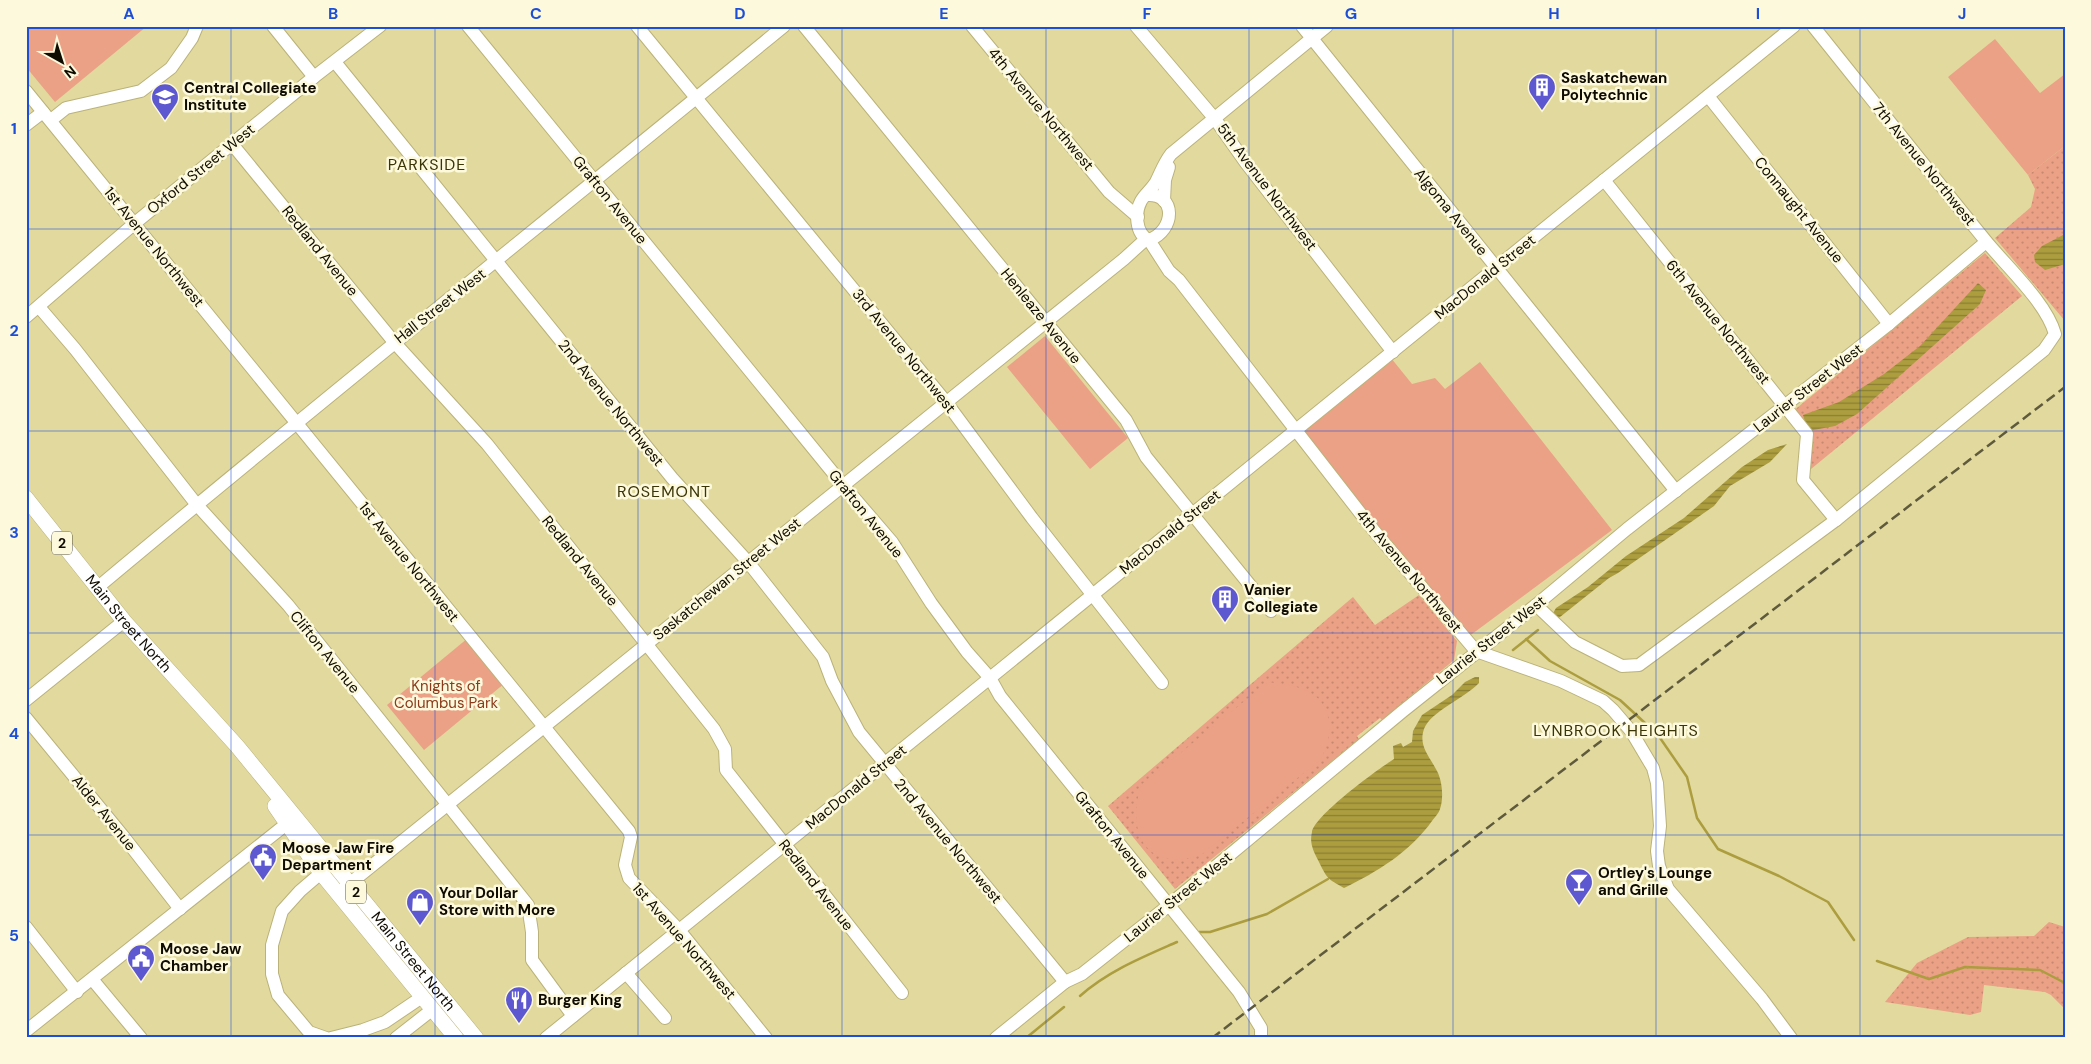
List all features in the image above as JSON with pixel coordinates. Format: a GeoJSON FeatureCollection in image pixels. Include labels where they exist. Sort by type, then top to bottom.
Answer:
{"type":"FeatureCollection","features":[{"type":"Feature","properties":{"kind":"main road","name":"Main Street North"},"geometry":{"type":"LineString","coordinates":[[27,502],[124,621],[237,746],[422,996],[456,1038]]}},
{"type":"Feature","properties":{"kind":"main road","name":"Main Street North"},"geometry":{"type":"LineString","coordinates":[[292,820],[321,873],[344,889],[476,1038]]}},
{"type":"Feature","properties":{"kind":"street"},"geometry":{"type":"LineString","coordinates":[[26,125],[66,108],[141,91],[171,68],[192,38],[197,26]]}},
{"type":"Feature","properties":{"kind":"street"},"geometry":{"type":"LineString","coordinates":[[273,26],[314,77]]}},
{"type":"Feature","properties":{"kind":"street","name":"Oxford Street West"},"geometry":{"type":"LineString","coordinates":[[26,316],[135,223],[314,77],[380,26]]}},
{"type":"Feature","properties":{"kind":"street","name":"Grafton Avenue"},"geometry":{"type":"LineString","coordinates":[[468,26],[843,485],[892,542],[931,603],[967,652],[990,678],[1006,704],[1239,992],[1261,1028],[1261,1038]]}},
{"type":"Feature","properties":{"kind":"street","name":"3rd Avenue Northwest"},"geometry":{"type":"LineString","coordinates":[[637,26],[946,402],[1032,518],[1162,683]]}},
{"type":"Feature","properties":{"kind":"street","name":"Hall Street West"},"geometry":{"type":"LineString","coordinates":[[97,588],[296,422],[496,262],[784,26]]}},
{"type":"Feature","properties":{"kind":"street","name":"Henleaze Avenue"},"geometry":{"type":"LineString","coordinates":[[804,26],[1126,420],[1146,457],[1271,611]]}},
{"type":"Feature","properties":{"kind":"street","name":"4th Avenue Northwest"},"geometry":{"type":"LineString","coordinates":[[972,26],[1143,231],[1169,271],[1179,280],[1375,532],[1476,651]]}},
{"type":"Feature","properties":{"kind":"street","name":"5th Avenue Northwest"},"geometry":{"type":"LineString","coordinates":[[1136,26],[1215,119],[1246,163],[1393,352]]}},
{"type":"Feature","properties":{"kind":"street","name":"Algoma Avenue"},"geometry":{"type":"LineString","coordinates":[[1302,26],[1676,491]]}},
{"type":"Feature","properties":{"kind":"street"},"geometry":{"type":"LineString","coordinates":[[1184,144],[1169,167],[1165,180],[1164,201],[1170,214],[1169,222],[1161,233],[1143,231],[1144,198],[1156,182],[1165,161],[1178,147],[1313,40],[1327,26]]}},
{"type":"Feature","properties":{"kind":"street","name":"MacDonald Street"},"geometry":{"type":"LineString","coordinates":[[546,1038],[1794,26]]}},
{"type":"Feature","properties":{"kind":"street","name":"7th Avenue Northwest"},"geometry":{"type":"LineString","coordinates":[[1812,26],[1986,242],[2037,301],[2051,320],[2055,334],[2044,350],[1836,520]]}},
{"type":"Feature","properties":{"kind":"street","name":"2nd Avenue Northwest"},"geometry":{"type":"LineString","coordinates":[[335,62],[672,478],[748,562],[823,657],[832,681],[859,732],[1065,982]]}},
{"type":"Feature","properties":{"kind":"street","name":"1st Avenue Northwest"},"geometry":{"type":"LineString","coordinates":[[26,91],[543,728],[629,831],[631,837],[625,865],[629,878],[679,930],[766,1038]]}},
{"type":"Feature","properties":{"kind":"street","name":"Connaught Avenue"},"geometry":{"type":"LineString","coordinates":[[1708,96],[1889,324]]}},
{"type":"Feature","properties":{"kind":"street","name":"Redland Avenue"},"geometry":{"type":"LineString","coordinates":[[232,144],[394,342],[487,444],[714,729],[725,749],[726,770],[902,993]]}},
{"type":"Feature","properties":{"kind":"street","name":"6th Avenue Northwest"},"geometry":{"type":"LineString","coordinates":[[1604,180],[1807,434],[1803,480],[1836,520]]}},
{"type":"Feature","properties":{"kind":"street"},"geometry":{"type":"LineString","coordinates":[[1109,192],[1144,198],[1158,197],[1164,201]]}},
{"type":"Feature","properties":{"kind":"street","name":"Saskatchewan Street West"},"geometry":{"type":"LineString","coordinates":[[344,889],[1116,264],[1143,231]]}},
{"type":"Feature","properties":{"kind":"street","name":"4th Avenue Northwest"},"geometry":{"type":"LineString","coordinates":[[1161,233],[1162,249],[1174,266],[1179,280]]}},
{"type":"Feature","properties":{"kind":"street","name":"Laurier Street West"},"geometry":{"type":"LineString","coordinates":[[996,1038],[1065,982],[1082,974],[1168,906],[1476,651],[1889,324],[1986,242]]}},
{"type":"Feature","properties":{"kind":"street","name":"Clifton Avenue"},"geometry":{"type":"LineString","coordinates":[[39,306],[197,505],[288,605],[528,905],[532,932],[532,960],[573,1016]]}},
{"type":"Feature","properties":{"kind":"street"},"geometry":{"type":"LineString","coordinates":[[1536,605],[1575,642],[1622,666],[1639,665],[1836,520]]}},
{"type":"Feature","properties":{"kind":"street"},"geometry":{"type":"LineString","coordinates":[[26,700],[124,621]]}},
{"type":"Feature","properties":{"kind":"street"},"geometry":{"type":"LineString","coordinates":[[1476,651],[1561,681],[1603,701],[1614,710],[1631,731],[1653,768],[1657,782],[1660,826],[1657,851],[1659,866],[1668,889],[1762,999],[1791,1038]]}},
{"type":"Feature","properties":{"kind":"street","name":"Alder Avenue"},"geometry":{"type":"LineString","coordinates":[[26,718],[180,909]]}},
{"type":"Feature","properties":{"kind":"street"},"geometry":{"type":"LineString","coordinates":[[26,1031],[292,820]]}},
{"type":"Feature","properties":{"kind":"street"},"geometry":{"type":"LineString","coordinates":[[321,873],[300,891],[282,911],[272,944],[272,974],[278,995],[309,1032],[326,1038]]}},
{"type":"Feature","properties":{"kind":"street"},"geometry":{"type":"LineString","coordinates":[[26,927],[77,992]]}},
{"type":"Feature","properties":{"kind":"street"},"geometry":{"type":"LineString","coordinates":[[626,973],[665,1018]]}},
{"type":"Feature","properties":{"kind":"street"},"geometry":{"type":"LineString","coordinates":[[92,979],[141,1038]]}},
{"type":"Feature","properties":{"kind":"street"},"geometry":{"type":"LineString","coordinates":[[331,1038],[343,1036],[384,1022],[422,996]]}},
{"type":"Feature","properties":{"kind":"street"},"geometry":{"type":"LineString","coordinates":[[396,1038],[433,1009]]}},
{"type":"Feature","properties":{"kind":"green space"},"geometry":{"type":"Polygon","coordinates":[[[26,26],[147,26],[55,102],[26,67],[26,26]]]}},
{"type":"Feature","properties":{"kind":"green space"},"geometry":{"type":"Polygon","coordinates":[[[1995,39],[2040,93],[2065,74],[2065,146],[2028,175],[1948,77],[1995,39]]]}},
{"type":"Feature","properties":{"kind":"green space"},"geometry":{"type":"Polygon","coordinates":[[[2065,146],[2065,321],[1995,238],[2031,207],[2035,189],[2028,175],[2065,146]]]}},
{"type":"Feature","properties":{"kind":"green space"},"geometry":{"type":"Polygon","coordinates":[[[1985,253],[2022,296],[1800,478],[1803,436],[1792,412],[1985,253]]]}},
{"type":"Feature","properties":{"kind":"green space"},"geometry":{"type":"Polygon","coordinates":[[[1045,336],[1128,438],[1090,469],[1007,367],[1045,336]]]}},
{"type":"Feature","properties":{"kind":"green space"},"geometry":{"type":"Polygon","coordinates":[[[1391,358],[1412,384],[1435,378],[1445,389],[1480,362],[1612,530],[1468,637],[1301,431],[1391,358]]]}},
{"type":"Feature","properties":{"kind":"green space"},"geometry":{"type":"Polygon","coordinates":[[[1419,595],[1457,641],[1454,660],[1382,720],[1380,718],[1357,736],[1359,739],[1175,889],[1108,806],[1353,597],[1375,625],[1419,595]]]}},
{"type":"Feature","properties":{"kind":"green space","name":"Knights of Columbus Park"},"geometry":{"type":"Polygon","coordinates":[[[468,638],[505,683],[424,750],[387,705],[468,638]]]}},
{"type":"Feature","properties":{"kind":"green space"},"geometry":{"type":"Polygon","coordinates":[[[1268,682],[1289,685],[1309,692],[1324,705],[1329,723],[1329,733],[1320,760],[1201,855],[1182,859],[1166,858],[1154,853],[1145,845],[1139,833],[1136,819],[1141,785],[1268,682]]]}},
{"type":"Feature","properties":{"kind":"green space"},"geometry":{"type":"Polygon","coordinates":[[[2049,922],[2065,927],[2065,1009],[2051,995],[2045,992],[1984,985],[1981,1012],[1970,1015],[1885,1002],[1917,963],[1968,937],[2034,936],[2049,922]]]}},
{"type":"Feature","properties":{"kind":"shaded area"},"geometry":{"type":"Polygon","coordinates":[[[2065,234],[2065,264],[2045,270],[2035,262],[2034,255],[2042,246],[2065,234]]]}},
{"type":"Feature","properties":{"kind":"shaded area"},"geometry":{"type":"Polygon","coordinates":[[[1978,283],[1986,290],[1980,304],[1857,414],[1835,426],[1808,431],[1803,415],[1839,402],[1884,374],[1920,346],[1978,283]]]}},
{"type":"Feature","properties":{"kind":"shaded area"},"geometry":{"type":"Polygon","coordinates":[[[1787,444],[1770,462],[1730,486],[1714,506],[1609,578],[1560,617],[1556,619],[1552,615],[1556,608],[1588,587],[1626,556],[1684,518],[1742,467],[1768,450],[1787,444]]]}},
{"type":"Feature","properties":{"kind":"shaded area"},"geometry":{"type":"Polygon","coordinates":[[[1479,677],[1479,683],[1441,710],[1428,722],[1424,729],[1424,746],[1439,775],[1441,784],[1442,800],[1438,814],[1414,842],[1381,868],[1344,888],[1331,880],[1324,872],[1312,848],[1311,836],[1316,824],[1348,793],[1394,759],[1393,746],[1401,743],[1403,747],[1412,742],[1413,731],[1422,715],[1452,695],[1465,682],[1479,677]]]}},
{"type":"Feature","properties":{"kind":"waterway"},"geometry":{"type":"LineString","coordinates":[[1513,650],[1538,630]]}},
{"type":"Feature","properties":{"kind":"waterway"},"geometry":{"type":"LineString","coordinates":[[1526,639],[1550,661],[1620,700],[1658,735],[1687,777],[1697,818],[1718,849],[1779,876],[1828,902],[1854,940]]}},
{"type":"Feature","properties":{"kind":"waterway"},"geometry":{"type":"LineString","coordinates":[[1199,932],[1210,932],[1267,914],[1328,879]]}},
{"type":"Feature","properties":{"kind":"waterway"},"geometry":{"type":"LineString","coordinates":[[1080,996],[1114,972],[1177,942]]}},
{"type":"Feature","properties":{"kind":"waterway"},"geometry":{"type":"LineString","coordinates":[[1877,961],[1929,979],[1965,967],[2040,970],[2065,983]]}},
{"type":"Feature","properties":{"kind":"waterway"},"geometry":{"type":"LineString","coordinates":[[1026,1038],[1064,1007]]}},
{"type":"Feature","properties":{"kind":"railway"},"geometry":{"type":"LineString","coordinates":[[1212,1038],[2065,387]]}},
{"type":"Feature","properties":{"kind":"place","name":"Saskatchewan Polytechnic"},"geometry":{"type":"Point","coordinates":[1542,111]}},
{"type":"Feature","properties":{"kind":"place","name":"Central Collegiate Institute"},"geometry":{"type":"Point","coordinates":[165,121]}},
{"type":"Feature","properties":{"kind":"place","name":"Vanier Collegiate"},"geometry":{"type":"Point","coordinates":[1225,623]}},
{"type":"Feature","properties":{"kind":"place","name":"Moose Jaw Fire Department"},"geometry":{"type":"Point","coordinates":[263,881]}},
{"type":"Feature","properties":{"kind":"place","name":"Ortley's Lounge and Grille"},"geometry":{"type":"Point","coordinates":[1579,906]}},
{"type":"Feature","properties":{"kind":"place","name":"Your Dollar Store with More"},"geometry":{"type":"Point","coordinates":[420,926]}},
{"type":"Feature","properties":{"kind":"place","name":"Moose Jaw Chamber"},"geometry":{"type":"Point","coordinates":[141,982]}},
{"type":"Feature","properties":{"kind":"place","name":"Burger King"},"geometry":{"type":"Point","coordinates":[519,1024]}},
{"type":"Feature","properties":{"kind":"district","name":"PARKSIDE"},"geometry":{"type":"Point","coordinates":[427,164]}},
{"type":"Feature","properties":{"kind":"district","name":"ROSEMONT"},"geometry":{"type":"Point","coordinates":[664,491]}},
{"type":"Feature","properties":{"kind":"district","name":"LYNBROOK HEIGHTS"},"geometry":{"type":"Point","coordinates":[1616,730]}}]}
